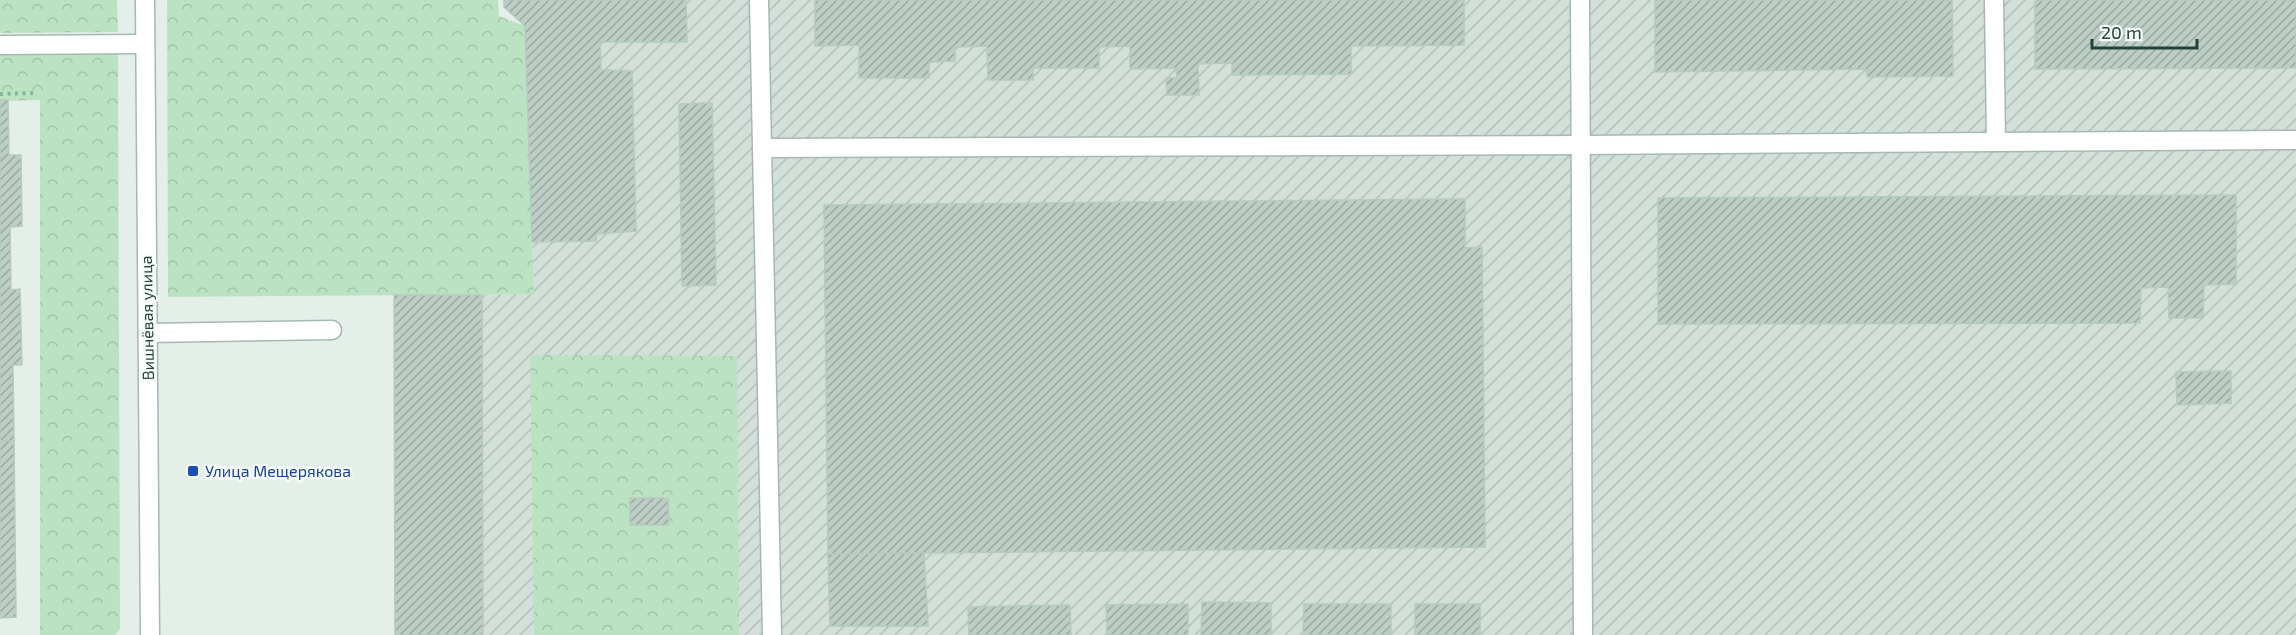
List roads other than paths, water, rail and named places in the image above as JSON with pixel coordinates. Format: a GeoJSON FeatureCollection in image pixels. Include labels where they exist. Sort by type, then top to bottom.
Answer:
{"type":"FeatureCollection","features":[{"type":"Feature","properties":{"kind":"street","name":"Вишнёвая улица"},"geometry":{"type":"LineString","coordinates":[[145,0],[150,635]]}},
{"type":"Feature","properties":{"kind":"street"},"geometry":{"type":"LineString","coordinates":[[759,0],[772,635]]}},
{"type":"Feature","properties":{"kind":"street"},"geometry":{"type":"LineString","coordinates":[[1580,0],[1584,635]]}},
{"type":"Feature","properties":{"kind":"street"},"geometry":{"type":"LineString","coordinates":[[1994,0],[1996,142]]}},
{"type":"Feature","properties":{"kind":"street"},"geometry":{"type":"LineString","coordinates":[[0,45],[145,44]]}},
{"type":"Feature","properties":{"kind":"street"},"geometry":{"type":"LineString","coordinates":[[763,148],[1581,146],[2296,140]]}},
{"type":"Feature","properties":{"kind":"street"},"geometry":{"type":"LineString","coordinates":[[148,333],[332,330]]}},
{"type":"Feature","properties":{"kind":"place","name":"Улица Мещерякова"},"geometry":{"type":"Point","coordinates":[193,471]}}]}
